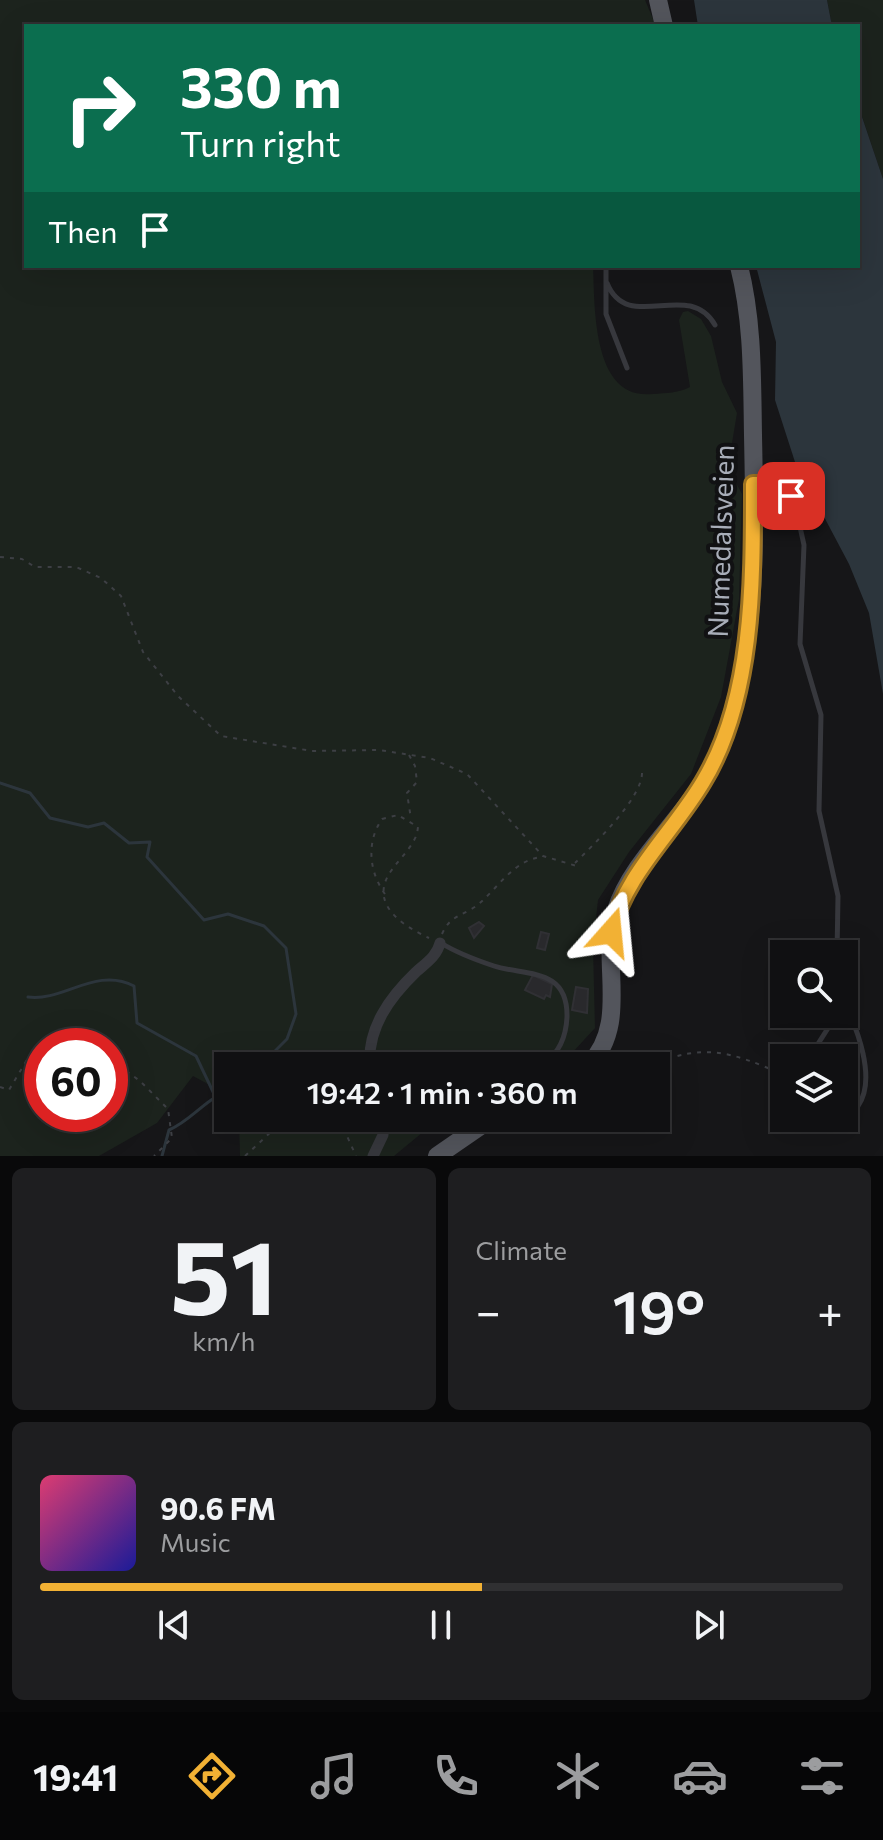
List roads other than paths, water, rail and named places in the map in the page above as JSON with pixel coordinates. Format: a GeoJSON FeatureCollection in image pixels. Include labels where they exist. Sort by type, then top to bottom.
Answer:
{"type":"FeatureCollection","features":[{"type":"Feature","properties":{"kind":"main road"},"geometry":{"type":"LineString","coordinates":[[658,0],[664,24]]}},
{"type":"Feature","properties":{"kind":"main road","name":"Numedalsveien"},"geometry":{"type":"LineString","coordinates":[[600,1052],[610,1024],[611,932],[619,903],[704,781],[730,715],[749,617],[753,484],[749,325],[739,268]]}},
{"type":"Feature","properties":{"kind":"main road"},"geometry":{"type":"LineString","coordinates":[[437,1156],[472,1132]]}},
{"type":"Feature","properties":{"kind":"street"},"geometry":{"type":"LineString","coordinates":[[372,1052],[374,1034],[384,1007],[433,957],[440,943]]}},
{"type":"Feature","properties":{"kind":"street"},"geometry":{"type":"LineString","coordinates":[[373,1156],[383,1132]]}},
{"type":"Feature","properties":{"kind":"lane"},"geometry":{"type":"LineString","coordinates":[[606,268],[606,314],[627,368]]}},
{"type":"Feature","properties":{"kind":"lane"},"geometry":{"type":"LineString","coordinates":[[607,283],[615,299],[627,307],[684,303],[702,310],[715,325]]}},
{"type":"Feature","properties":{"kind":"lane"},"geometry":{"type":"LineString","coordinates":[[753,484],[773,483],[788,490],[804,545],[800,644],[821,715],[819,811],[838,896],[837,940]]}},
{"type":"Feature","properties":{"kind":"lane"},"geometry":{"type":"LineString","coordinates":[[440,943],[494,966],[525,970],[554,983],[564,999],[567,1025],[561,1047],[556,1052]]}},
{"type":"Feature","properties":{"kind":"lane"},"geometry":{"type":"LineString","coordinates":[[854,1028],[859,1043],[865,1090],[858,1106]]}},
{"type":"Feature","properties":{"kind":"waterway"},"geometry":{"type":"LineString","coordinates":[[0,783],[30,793],[50,818],[88,827],[104,823],[129,843],[150,842],[147,857],[204,920],[228,914],[264,926],[286,948],[296,1014],[287,1039],[274,1052]]}},
{"type":"Feature","properties":{"kind":"waterway"},"geometry":{"type":"LineString","coordinates":[[28,997],[54,995],[106,980],[134,986],[137,1023],[196,1056],[214,1094]]}},
{"type":"Feature","properties":{"kind":"waterway"},"geometry":{"type":"LineString","coordinates":[[162,1156],[169,1130],[214,1098]]}}]}
